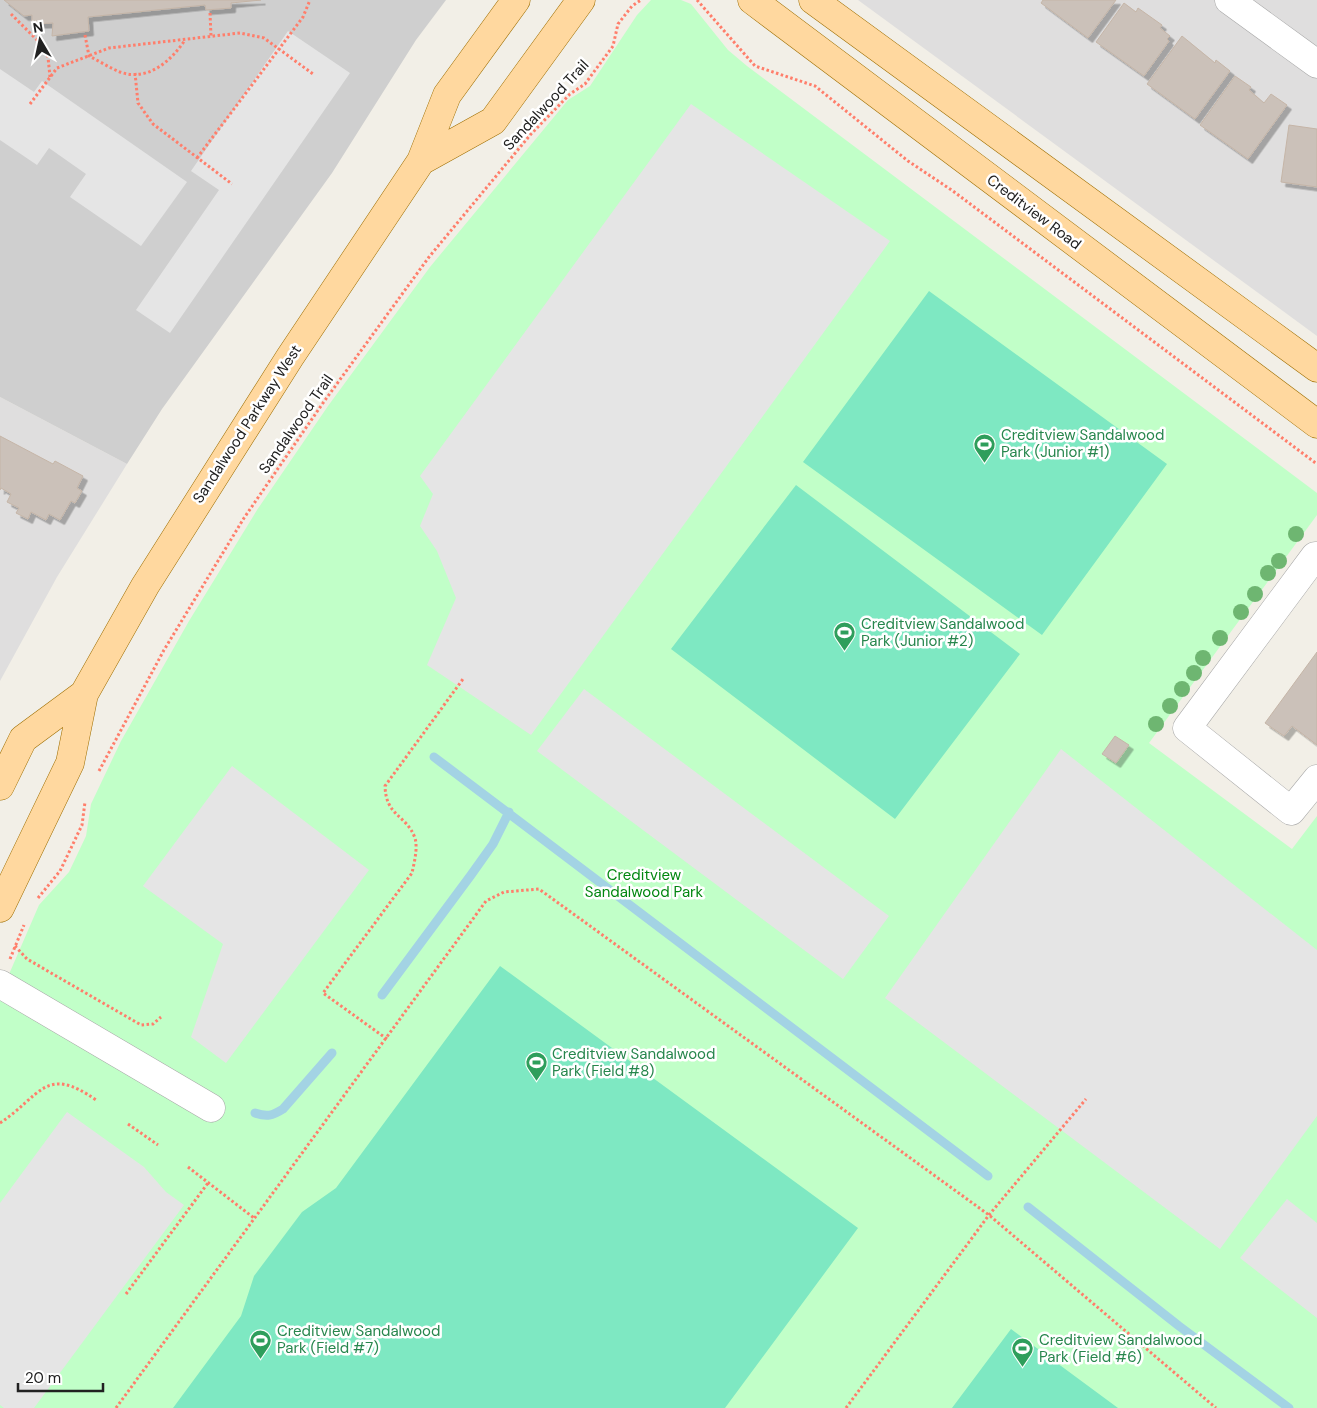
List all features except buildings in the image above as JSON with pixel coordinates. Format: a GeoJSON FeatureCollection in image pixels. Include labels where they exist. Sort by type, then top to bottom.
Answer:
{"type":"FeatureCollection","features":[{"type":"Feature","properties":{"kind":"main road","name":"Sandalwood Parkway West"},"geometry":{"type":"LineString","coordinates":[[0,908],[70,763],[84,694],[145,586],[190,512],[290,357],[421,161],[447,95],[516,0]]}},
{"type":"Feature","properties":{"kind":"main road","name":"Sandalwood Parkway West"},"geometry":{"type":"LineString","coordinates":[[421,161],[492,121],[581,0]]}},
{"type":"Feature","properties":{"kind":"main road","name":"Creditview Road"},"geometry":{"type":"LineString","coordinates":[[752,0],[1317,424]]}},
{"type":"Feature","properties":{"kind":"main road"},"geometry":{"type":"LineString","coordinates":[[813,0],[1317,368]]}},
{"type":"Feature","properties":{"kind":"main road","name":"Sandalwood Parkway West"},"geometry":{"type":"LineString","coordinates":[[0,786],[23,739],[84,694]]}},
{"type":"Feature","properties":{"kind":"street"},"geometry":{"type":"LineString","coordinates":[[1229,0],[1317,64]]}},
{"type":"Feature","properties":{"kind":"street"},"geometry":{"type":"LineString","coordinates":[[1317,557],[1315,556],[1187,728],[1291,811],[1317,779]]}},
{"type":"Feature","properties":{"kind":"street"},"geometry":{"type":"LineString","coordinates":[[0,984],[211,1108]]}},
{"type":"Feature","properties":{"kind":"path"},"geometry":{"type":"LineString","coordinates":[[197,158],[303,17],[310,0]]}},
{"type":"Feature","properties":{"kind":"path","name":"Sandalwood Trail"},"geometry":{"type":"LineString","coordinates":[[95,778],[164,650],[244,518],[323,403],[429,257],[531,134],[570,94],[585,84],[613,46],[618,24],[632,6],[641,0]]}},
{"type":"Feature","properties":{"kind":"path"},"geometry":{"type":"LineString","coordinates":[[696,0],[755,66],[815,86],[908,161],[953,191],[1317,464]]}},
{"type":"Feature","properties":{"kind":"path"},"geometry":{"type":"LineString","coordinates":[[210,13],[212,36]]}},
{"type":"Feature","properties":{"kind":"path"},"geometry":{"type":"LineString","coordinates":[[11,14],[41,44],[48,57],[50,77]]}},
{"type":"Feature","properties":{"kind":"path"},"geometry":{"type":"LineString","coordinates":[[30,104],[57,68],[109,48],[240,33],[264,38],[313,74]]}},
{"type":"Feature","properties":{"kind":"path"},"geometry":{"type":"LineString","coordinates":[[86,34],[89,56]]}},
{"type":"Feature","properties":{"kind":"path"},"geometry":{"type":"LineString","coordinates":[[89,56],[122,73],[160,69],[177,52],[185,39]]}},
{"type":"Feature","properties":{"kind":"path"},"geometry":{"type":"LineString","coordinates":[[135,73],[138,103],[153,124],[232,184]]}},
{"type":"Feature","properties":{"kind":"path"},"geometry":{"type":"LineString","coordinates":[[387,1040],[323,993],[412,873],[415,839],[405,821],[391,810],[385,799],[385,786],[463,679]]}},
{"type":"Feature","properties":{"kind":"path"},"geometry":{"type":"LineString","coordinates":[[33,904],[60,872],[82,825],[84,804],[88,795]]}},
{"type":"Feature","properties":{"kind":"path"},"geometry":{"type":"LineString","coordinates":[[116,1408],[254,1218],[387,1040],[486,901],[504,892],[539,889],[989,1215],[1216,1408]]}},
{"type":"Feature","properties":{"kind":"path"},"geometry":{"type":"LineString","coordinates":[[15,946],[27,959],[141,1025],[153,1024],[162,1017]]}},
{"type":"Feature","properties":{"kind":"path"},"geometry":{"type":"LineString","coordinates":[[0,1123],[40,1090],[50,1085],[71,1084],[96,1100]]}},
{"type":"Feature","properties":{"kind":"path"},"geometry":{"type":"LineString","coordinates":[[846,1408],[989,1215],[1086,1099]]}},
{"type":"Feature","properties":{"kind":"path"},"geometry":{"type":"LineString","coordinates":[[128,1124],[158,1145]]}},
{"type":"Feature","properties":{"kind":"path"},"geometry":{"type":"LineString","coordinates":[[188,1167],[254,1218]]}},
{"type":"Feature","properties":{"kind":"path"},"geometry":{"type":"LineString","coordinates":[[126,1294],[208,1183]]}},
{"type":"Feature","properties":{"kind":"shaded area"},"geometry":{"type":"Polygon","coordinates":[[[0,0],[446,0],[416,40],[332,173],[162,409],[127,464],[0,397],[0,0]]]}},
{"type":"Feature","properties":{"kind":"shaded area"},"geometry":{"type":"Polygon","coordinates":[[[858,0],[1317,0],[1317,336],[858,0]]]}},
{"type":"Feature","properties":{"kind":"shaded area"},"geometry":{"type":"Polygon","coordinates":[[[288,31],[350,73],[170,333],[136,310],[219,190],[191,171],[288,31]]]}},
{"type":"Feature","properties":{"kind":"shaded area"},"geometry":{"type":"Polygon","coordinates":[[[0,69],[34,92],[42,81],[187,182],[141,246],[70,197],[86,174],[49,148],[37,165],[0,140],[0,69]]]}},
{"type":"Feature","properties":{"kind":"shaded area"},"geometry":{"type":"Polygon","coordinates":[[[691,104],[890,241],[531,735],[427,665],[456,598],[437,551],[420,526],[433,494],[420,476],[691,104]]]}},
{"type":"Feature","properties":{"kind":"shaded area"},"geometry":{"type":"Polygon","coordinates":[[[0,397],[127,464],[57,577],[0,681],[0,397]]]}},
{"type":"Feature","properties":{"kind":"shaded area"},"geometry":{"type":"Polygon","coordinates":[[[584,689],[889,916],[843,979],[537,751],[584,689]]]}},
{"type":"Feature","properties":{"kind":"shaded area"},"geometry":{"type":"Polygon","coordinates":[[[1061,749],[1317,950],[1317,1116],[1220,1249],[885,998],[1061,749]]]}},
{"type":"Feature","properties":{"kind":"shaded area"},"geometry":{"type":"Polygon","coordinates":[[[232,766],[369,870],[226,1063],[191,1037],[223,944],[143,886],[232,766]]]}},
{"type":"Feature","properties":{"kind":"shaded area"},"geometry":{"type":"Polygon","coordinates":[[[67,1112],[144,1167],[166,1192],[184,1205],[34,1408],[4,1408],[0,1405],[0,1203],[67,1112]]]}},
{"type":"Feature","properties":{"kind":"shaded area"},"geometry":{"type":"Polygon","coordinates":[[[1287,1199],[1317,1223],[1317,1318],[1240,1258],[1287,1199]]]}},
{"type":"Feature","properties":{"kind":"green space","name":"Creditview Sandalwood Park"},"geometry":{"type":"Polygon","coordinates":[[[651,0],[681,0],[691,4],[728,50],[747,66],[1317,493],[1317,515],[1149,743],[1292,849],[1317,816],[1317,1408],[0,1408],[0,995],[39,905],[69,872],[86,836],[91,804],[121,741],[189,621],[257,510],[328,406],[430,267],[568,100],[590,86],[637,15],[651,0]]]}},
{"type":"Feature","properties":{"kind":"green space","name":"Creditview Sandalwood Park (Junior #1)"},"geometry":{"type":"Polygon","coordinates":[[[929,291],[1167,464],[1042,635],[803,462],[929,291]]]}},
{"type":"Feature","properties":{"kind":"green space","name":"Creditview Sandalwood Park (Junior #2)"},"geometry":{"type":"Polygon","coordinates":[[[796,485],[1020,654],[895,819],[671,649],[796,485]]]}},
{"type":"Feature","properties":{"kind":"green space","name":"Creditview Sandalwood Park (Field #8)"},"geometry":{"type":"Polygon","coordinates":[[[500,966],[858,1228],[725,1408],[173,1408],[241,1316],[254,1276],[302,1212],[336,1188],[500,966]]]}},
{"type":"Feature","properties":{"kind":"green space","name":"Creditview Sandalwood Park (Field #6)"},"geometry":{"type":"Polygon","coordinates":[[[1011,1329],[1118,1408],[952,1408],[1011,1329]]]}},
{"type":"Feature","properties":{"kind":"waterway"},"geometry":{"type":"LineString","coordinates":[[434,757],[988,1176]]}},
{"type":"Feature","properties":{"kind":"waterway"},"geometry":{"type":"LineString","coordinates":[[382,995],[493,844],[509,812]]}},
{"type":"Feature","properties":{"kind":"waterway"},"geometry":{"type":"LineString","coordinates":[[255,1113],[269,1115],[283,1109],[332,1053]]}},
{"type":"Feature","properties":{"kind":"waterway"},"geometry":{"type":"LineString","coordinates":[[1028,1207],[1179,1326],[1289,1408]]}},
{"type":"Feature","properties":{"kind":"place","name":"Creditview Sandalwood Park (Junior #1)"},"geometry":{"type":"Point","coordinates":[985,463]}},
{"type":"Feature","properties":{"kind":"place","name":"Creditview Sandalwood Park (Junior #2)"},"geometry":{"type":"Point","coordinates":[845,652]}},
{"type":"Feature","properties":{"kind":"place","name":"Creditview Sandalwood Park (Field #8)"},"geometry":{"type":"Point","coordinates":[536,1082]}},
{"type":"Feature","properties":{"kind":"place","name":"Creditview Sandalwood Park (Field #7)"},"geometry":{"type":"Point","coordinates":[261,1359]}},
{"type":"Feature","properties":{"kind":"place","name":"Creditview Sandalwood Park (Field #6)"},"geometry":{"type":"Point","coordinates":[1023,1368]}}]}
